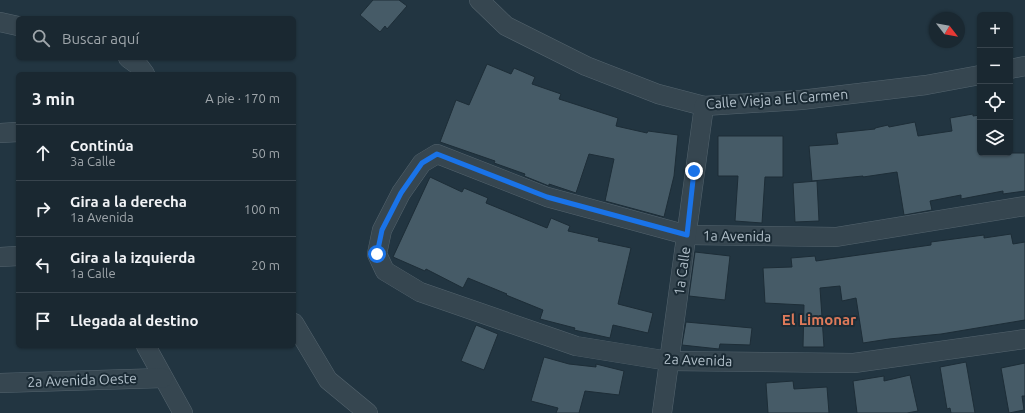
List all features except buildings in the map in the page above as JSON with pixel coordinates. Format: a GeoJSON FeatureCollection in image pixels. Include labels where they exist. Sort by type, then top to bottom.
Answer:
{"type":"FeatureCollection","features":[{"type":"Feature","properties":{"kind":"street","name":"Calle Vieja a El Carmen"},"geometry":{"type":"LineString","coordinates":[[479,0],[506,26],[586,66],[658,94],[704,106],[801,100],[926,85],[977,76]]}},
{"type":"Feature","properties":{"kind":"street"},"geometry":{"type":"LineString","coordinates":[[0,22],[16,26]]}},
{"type":"Feature","properties":{"kind":"street"},"geometry":{"type":"LineString","coordinates":[[131,60],[139,66],[144,72]]}},
{"type":"Feature","properties":{"kind":"street"},"geometry":{"type":"LineString","coordinates":[[1013,68],[1025,66]]}},
{"type":"Feature","properties":{"kind":"street","name":"1a Calle"},"geometry":{"type":"LineString","coordinates":[[662,413],[704,106]]}},
{"type":"Feature","properties":{"kind":"street"},"geometry":{"type":"LineString","coordinates":[[0,133],[16,132]]}},
{"type":"Feature","properties":{"kind":"street","name":"1a Avenida"},"geometry":{"type":"LineString","coordinates":[[385,271],[377,254],[382,230],[401,193],[422,163],[437,154],[547,197],[687,235],[836,237],[1025,206]]}},
{"type":"Feature","properties":{"kind":"street"},"geometry":{"type":"LineString","coordinates":[[0,257],[16,256]]}},
{"type":"Feature","properties":{"kind":"street","name":"2a Avenida"},"geometry":{"type":"LineString","coordinates":[[385,271],[420,292],[576,346],[669,361],[854,363],[1025,339]]}},
{"type":"Feature","properties":{"kind":"street"},"geometry":{"type":"LineString","coordinates":[[296,326],[328,380],[368,413]]}},
{"type":"Feature","properties":{"kind":"street"},"geometry":{"type":"LineString","coordinates":[[147,348],[183,413]]}},
{"type":"Feature","properties":{"kind":"street","name":"2a Avenida Oeste"},"geometry":{"type":"LineString","coordinates":[[0,383],[163,378]]}},
{"type":"Feature","properties":{"kind":"district","name":"El Limonar"},"geometry":{"type":"Point","coordinates":[819,319]}},
{"type":"Feature","properties":{"kind":"route"},"geometry":{"type":"LineString","coordinates":[[377,254],[382,230],[401,193],[422,163],[437,154],[547,197],[687,235],[694,171]]}}]}
